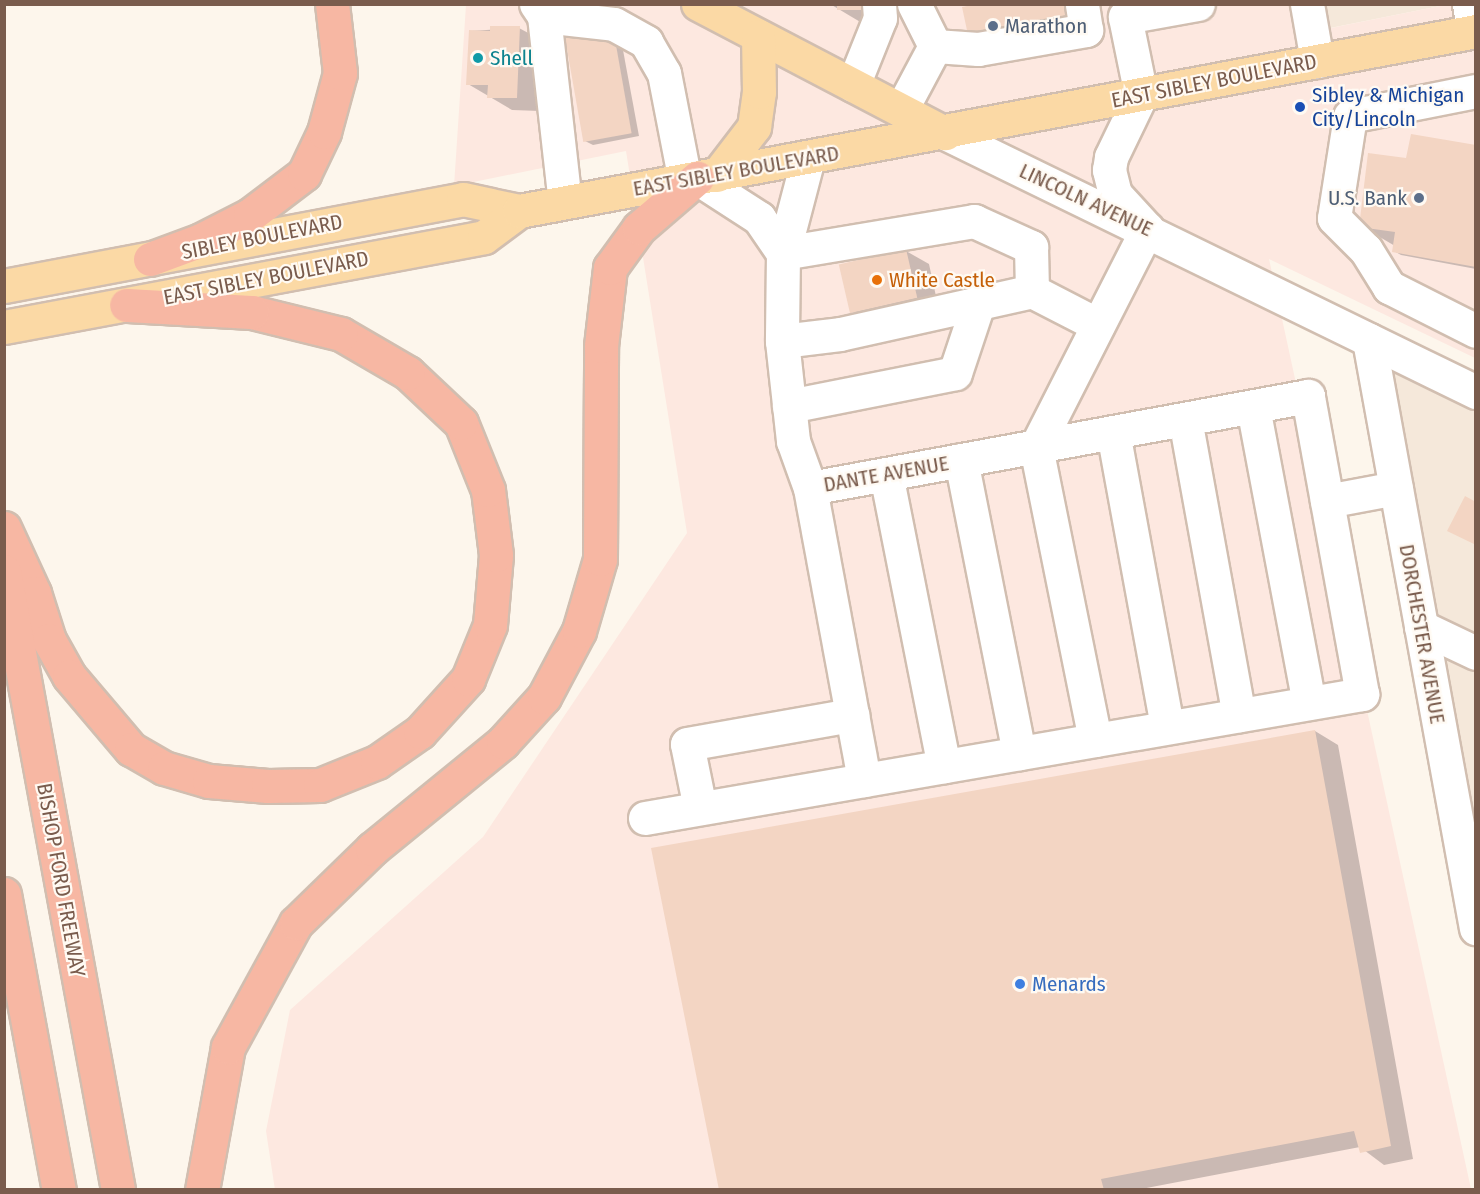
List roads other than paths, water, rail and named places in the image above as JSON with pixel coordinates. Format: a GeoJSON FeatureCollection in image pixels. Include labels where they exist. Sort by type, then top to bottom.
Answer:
{"type":"FeatureCollection","features":[{"type":"Feature","properties":{"kind":"highway"},"geometry":{"type":"LineString","coordinates":[[150,259],[201,240],[250,215],[304,174],[324,132],[339,73],[332,4]]}},
{"type":"Feature","properties":{"kind":"highway"},"geometry":{"type":"LineString","coordinates":[[202,1190],[228,1047],[296,923],[372,849],[503,742],[544,697],[579,632],[600,559],[601,346],[610,268],[639,228],[700,178]]}},
{"type":"Feature","properties":{"kind":"highway"},"geometry":{"type":"LineString","coordinates":[[4,528],[34,593],[49,640],[69,676],[131,749],[164,768],[209,782],[268,786],[320,785],[377,762],[420,732],[468,679],[490,625],[496,555],[488,490],[461,423],[408,373],[341,334],[252,312],[126,305]]}},
{"type":"Feature","properties":{"kind":"highway","name":"BISHOP FORD FREEWAY"},"geometry":{"type":"LineString","coordinates":[[4,571],[118,1190]]}},
{"type":"Feature","properties":{"kind":"highway"},"geometry":{"type":"LineString","coordinates":[[4,894],[59,1190]]}},
{"type":"Feature","properties":{"kind":"main road","name":"LINCOLN AVENUE"},"geometry":{"type":"LineString","coordinates":[[698,4],[945,133]]}},
{"type":"Feature","properties":{"kind":"main road","name":"EAST SIBLEY BOULEVARD"},"geometry":{"type":"LineString","coordinates":[[4,327],[484,237],[519,211],[945,133],[1317,61],[1473,22]]}},
{"type":"Feature","properties":{"kind":"main road"},"geometry":{"type":"LineString","coordinates":[[700,178],[754,127],[759,92],[758,36]]}},
{"type":"Feature","properties":{"kind":"main road","name":"SIBLEY BOULEVARD"},"geometry":{"type":"LineString","coordinates":[[4,286],[463,199],[519,211]]}},
{"type":"Feature","properties":{"kind":"street"},"geometry":{"type":"LineString","coordinates":[[853,85],[880,18],[879,4]]}},
{"type":"Feature","properties":{"kind":"street"},"geometry":{"type":"LineString","coordinates":[[914,4],[935,46]]}},
{"type":"Feature","properties":{"kind":"street"},"geometry":{"type":"LineString","coordinates":[[935,46],[978,49],[1086,30],[1082,4]]}},
{"type":"Feature","properties":{"kind":"street"},"geometry":{"type":"LineString","coordinates":[[1095,740],[1036,447],[1147,229],[1115,194],[1109,170],[1111,157],[1141,95],[1125,17],[1198,4]]}},
{"type":"Feature","properties":{"kind":"street"},"geometry":{"type":"LineString","coordinates":[[1306,4],[1317,61]]}},
{"type":"Feature","properties":{"kind":"street"},"geometry":{"type":"LineString","coordinates":[[565,202],[540,10],[614,24],[646,42],[664,73],[700,178],[759,218],[783,253]]}},
{"type":"Feature","properties":{"kind":"street"},"geometry":{"type":"LineString","coordinates":[[901,110],[935,46]]}},
{"type":"Feature","properties":{"kind":"street"},"geometry":{"type":"LineString","coordinates":[[1476,91],[1350,116],[1334,218],[1366,250],[1389,287],[1476,331]]}},
{"type":"Feature","properties":{"kind":"street","name":"LINCOLN AVENUE"},"geometry":{"type":"LineString","coordinates":[[945,133],[1147,229],[1476,392]]}},
{"type":"Feature","properties":{"kind":"street"},"geometry":{"type":"LineString","coordinates":[[808,158],[783,253],[782,342],[792,441],[810,488]]}},
{"type":"Feature","properties":{"kind":"street"},"geometry":{"type":"LineString","coordinates":[[783,253],[974,221],[1031,247],[1032,291]]}},
{"type":"Feature","properties":{"kind":"street"},"geometry":{"type":"LineString","coordinates":[[782,342],[840,334],[1032,291],[1098,325]]}},
{"type":"Feature","properties":{"kind":"street"},"geometry":{"type":"LineString","coordinates":[[789,406],[955,373],[979,302]]}},
{"type":"Feature","properties":{"kind":"street","name":"DORCHESTER AVENUE"},"geometry":{"type":"LineString","coordinates":[[1369,340],[1421,627],[1470,867],[1476,928]]}},
{"type":"Feature","properties":{"kind":"street","name":"DANTE AVENUE"},"geometry":{"type":"LineString","coordinates":[[864,780],[810,488],[1308,396],[1327,501]]}},
{"type":"Feature","properties":{"kind":"street"},"geometry":{"type":"LineString","coordinates":[[1253,407],[1309,703]]}},
{"type":"Feature","properties":{"kind":"street"},"geometry":{"type":"LineString","coordinates":[[1185,419],[1239,715]]}},
{"type":"Feature","properties":{"kind":"street"},"geometry":{"type":"LineString","coordinates":[[1113,432],[1167,728]]}},
{"type":"Feature","properties":{"kind":"street"},"geometry":{"type":"LineString","coordinates":[[961,460],[1019,753]]}},
{"type":"Feature","properties":{"kind":"street"},"geometry":{"type":"LineString","coordinates":[[886,474],[944,766]]}},
{"type":"Feature","properties":{"kind":"street"},"geometry":{"type":"LineString","coordinates":[[645,818],[1362,693],[1327,501],[1396,488]]}},
{"type":"Feature","properties":{"kind":"street"},"geometry":{"type":"LineString","coordinates":[[1421,627],[1476,653]]}},
{"type":"Feature","properties":{"kind":"street"},"geometry":{"type":"LineString","coordinates":[[700,808],[687,744],[852,715]]}},
{"type":"Feature","properties":{"kind":"place","name":"Marathon"},"geometry":{"type":"Point","coordinates":[993,26]}},
{"type":"Feature","properties":{"kind":"place","name":"Shell"},"geometry":{"type":"Point","coordinates":[478,58]}},
{"type":"Feature","properties":{"kind":"place","name":"Sibley & Michigan City/Lincoln"},"geometry":{"type":"Point","coordinates":[1300,107]}},
{"type":"Feature","properties":{"kind":"place","name":"U.S. Bank"},"geometry":{"type":"Point","coordinates":[1419,198]}},
{"type":"Feature","properties":{"kind":"place","name":"White Castle"},"geometry":{"type":"Point","coordinates":[877,280]}},
{"type":"Feature","properties":{"kind":"place","name":"Menards"},"geometry":{"type":"Point","coordinates":[1020,984]}}]}
